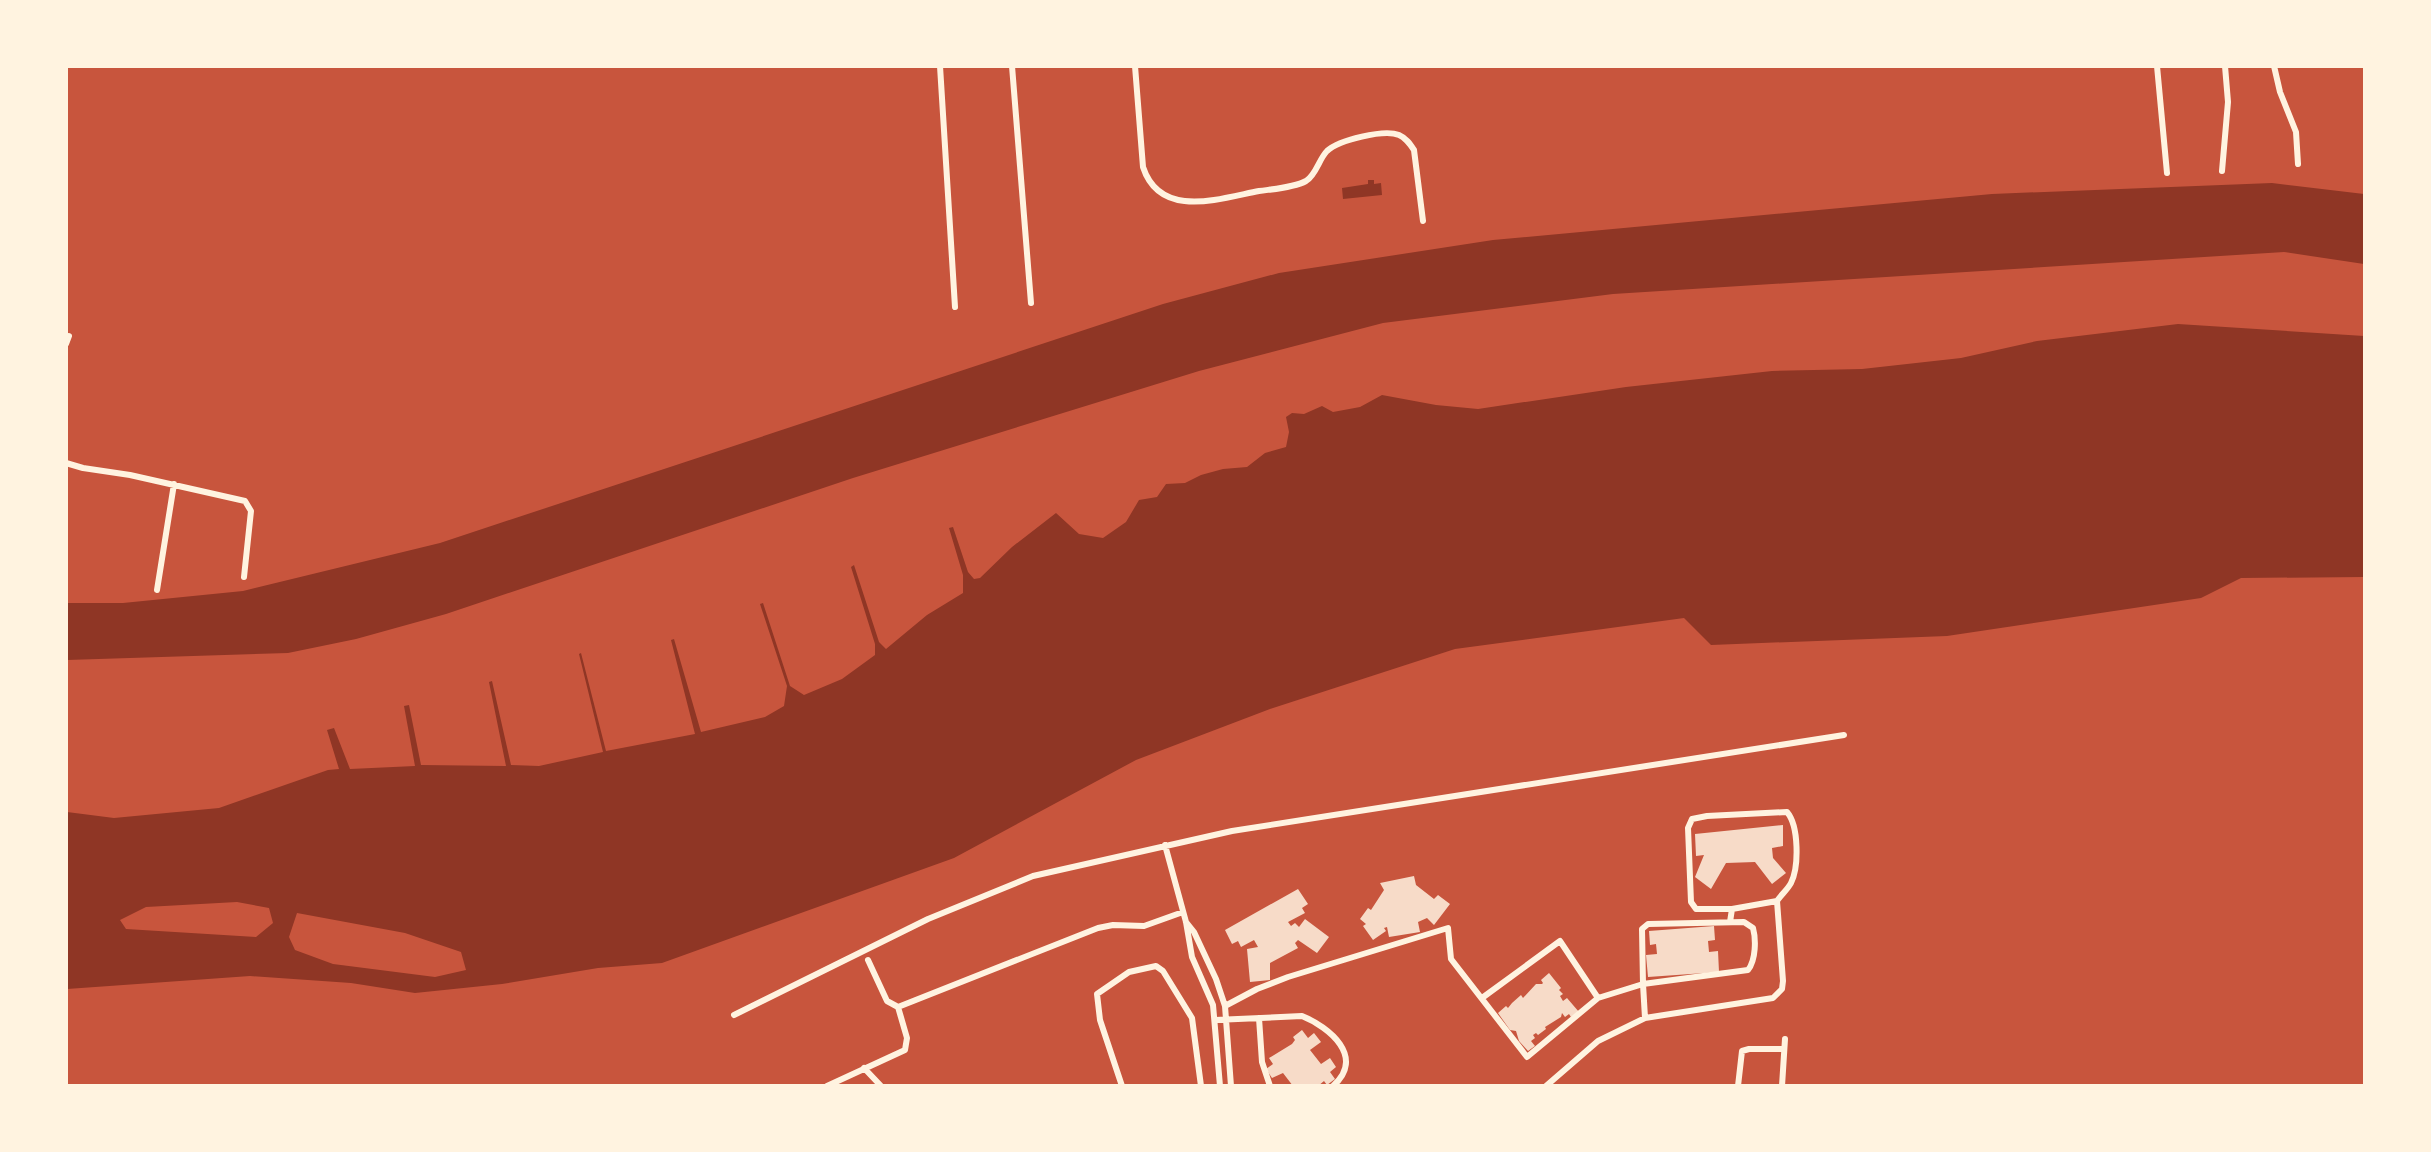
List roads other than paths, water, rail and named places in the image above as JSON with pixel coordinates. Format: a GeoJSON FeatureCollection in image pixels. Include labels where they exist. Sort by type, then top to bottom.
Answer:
{"type":"FeatureCollection","features":[{"type":"Feature","properties":{"kind":"street"},"geometry":{"type":"LineString","coordinates":[[940,66],[955,307]]}},
{"type":"Feature","properties":{"kind":"street"},"geometry":{"type":"LineString","coordinates":[[1012,66],[1031,303]]}},
{"type":"Feature","properties":{"kind":"street"},"geometry":{"type":"LineString","coordinates":[[1135,66],[1143,167],[1147,180],[1155,191],[1165,197],[1203,202],[1297,184],[1311,176],[1322,156],[1337,144],[1359,136],[1394,134],[1407,141],[1414,150],[1423,221]]}},
{"type":"Feature","properties":{"kind":"street"},"geometry":{"type":"LineString","coordinates":[[2157,66],[2167,173]]}},
{"type":"Feature","properties":{"kind":"street"},"geometry":{"type":"LineString","coordinates":[[2221,171],[2228,102],[2225,66]]}},
{"type":"Feature","properties":{"kind":"street"},"geometry":{"type":"LineString","coordinates":[[2274,66],[2280,92],[2296,132],[2298,164]]}},
{"type":"Feature","properties":{"kind":"street"},"geometry":{"type":"LineString","coordinates":[[66,463],[244,501],[251,511],[244,577]]}},
{"type":"Feature","properties":{"kind":"street"},"geometry":{"type":"LineString","coordinates":[[157,590],[174,484]]}},
{"type":"Feature","properties":{"kind":"street"},"geometry":{"type":"LineString","coordinates":[[734,1014],[928,919],[1033,876],[1232,831],[1844,735]]}},
{"type":"Feature","properties":{"kind":"street"},"geometry":{"type":"LineString","coordinates":[[1546,1086],[1598,1041],[1644,1018],[1773,998],[1778,994],[1783,981],[1777,901],[1791,882],[1796,860],[1793,819],[1787,813],[1731,814],[1692,819],[1688,828],[1691,902],[1696,909],[1731,909],[1777,901]]}},
{"type":"Feature","properties":{"kind":"street"},"geometry":{"type":"LineString","coordinates":[[1165,845],[1186,922],[1192,957],[1213,1005],[1220,1086]]}},
{"type":"Feature","properties":{"kind":"street"},"geometry":{"type":"LineString","coordinates":[[1730,922],[1731,909]]}},
{"type":"Feature","properties":{"kind":"street"},"geometry":{"type":"LineString","coordinates":[[898,1007],[1098,928],[1113,925],[1144,926],[1183,912]]}},
{"type":"Feature","properties":{"kind":"street"},"geometry":{"type":"LineString","coordinates":[[1186,922],[1195,932],[1225,1006],[1231,1086]]}},
{"type":"Feature","properties":{"kind":"street"},"geometry":{"type":"LineString","coordinates":[[1225,1006],[1288,977],[1448,928],[1451,959],[1527,1057],[1598,998],[1643,984],[1748,970],[1752,966],[1755,935],[1753,928],[1744,922],[1651,923],[1644,926],[1642,929],[1643,984],[1644,1018]]}},
{"type":"Feature","properties":{"kind":"street"},"geometry":{"type":"LineString","coordinates":[[1482,998],[1560,941],[1598,998]]}},
{"type":"Feature","properties":{"kind":"street"},"geometry":{"type":"LineString","coordinates":[[827,1086],[905,1049],[907,1038],[898,1007],[887,1001],[868,960]]}},
{"type":"Feature","properties":{"kind":"street"},"geometry":{"type":"LineString","coordinates":[[1122,1086],[1100,1020],[1097,994],[1129,972],[1156,966],[1164,971],[1192,1018],[1201,1086]]}},
{"type":"Feature","properties":{"kind":"street"},"geometry":{"type":"LineString","coordinates":[[1215,1020],[1302,1016],[1334,1034],[1346,1055],[1340,1080],[1333,1086]]}},
{"type":"Feature","properties":{"kind":"street"},"geometry":{"type":"LineString","coordinates":[[1259,1018],[1262,1062],[1270,1086]]}},
{"type":"Feature","properties":{"kind":"street"},"geometry":{"type":"LineString","coordinates":[[1782,1086],[1785,1039]]}},
{"type":"Feature","properties":{"kind":"street"},"geometry":{"type":"LineString","coordinates":[[1738,1086],[1742,1051],[1784,1049]]}},
{"type":"Feature","properties":{"kind":"street"},"geometry":{"type":"LineString","coordinates":[[864,1068],[881,1086]]}}]}
